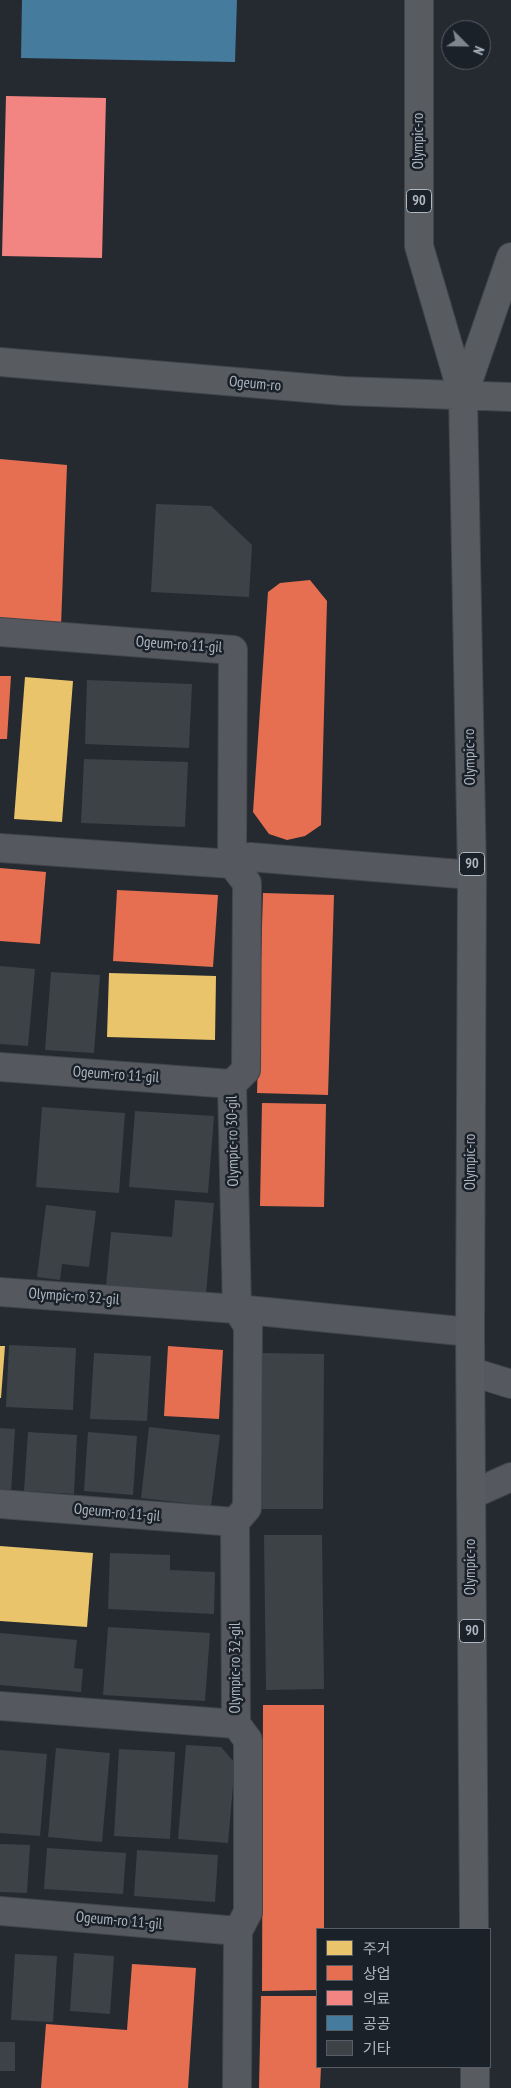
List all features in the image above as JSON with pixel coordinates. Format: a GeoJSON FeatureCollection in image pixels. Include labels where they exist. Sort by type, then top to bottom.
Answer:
{"type":"FeatureCollection","features":[{"type":"Feature","properties":{"kind":"main road","name":"Olympic-ro"},"geometry":{"type":"LineString","coordinates":[[418,0],[419,246],[463,396],[472,875],[470,1332],[472,1372],[474,1928]]}},
{"type":"Feature","properties":{"kind":"main road","name":"Olympic-ro"},"geometry":{"type":"LineString","coordinates":[[463,396],[511,257]]}},
{"type":"Feature","properties":{"kind":"main road","name":"Ogeum-ro"},"geometry":{"type":"LineString","coordinates":[[0,362],[344,392],[511,397]]}},
{"type":"Feature","properties":{"kind":"main road"},"geometry":{"type":"LineString","coordinates":[[475,2068],[475,2088]]}},
{"type":"Feature","properties":{"kind":"street","name":"Ogeum-ro 11-gil"},"geometry":{"type":"LineString","coordinates":[[0,632],[233,650],[232,864]]}},
{"type":"Feature","properties":{"kind":"street"},"geometry":{"type":"LineString","coordinates":[[0,848],[232,864],[250,857],[472,875]]}},
{"type":"Feature","properties":{"kind":"street","name":"Olympic-ro 30-gil"},"geometry":{"type":"LineString","coordinates":[[232,864],[247,883],[246,1070],[232,1084],[237,1309]]}},
{"type":"Feature","properties":{"kind":"street","name":"Ogeum-ro 11-gil"},"geometry":{"type":"LineString","coordinates":[[0,1067],[232,1084]]}},
{"type":"Feature","properties":{"kind":"street","name":"Olympic-ro 32-gil"},"geometry":{"type":"LineString","coordinates":[[0,1292],[237,1309],[470,1332]]}},
{"type":"Feature","properties":{"kind":"street"},"geometry":{"type":"LineString","coordinates":[[235,1522],[247,1508],[248,1326],[237,1309]]}},
{"type":"Feature","properties":{"kind":"street"},"geometry":{"type":"LineString","coordinates":[[472,1372],[511,1384]]}},
{"type":"Feature","properties":{"kind":"street"},"geometry":{"type":"LineString","coordinates":[[471,1496],[511,1477]]}},
{"type":"Feature","properties":{"kind":"street","name":"Ogeum-ro 11-gil"},"geometry":{"type":"LineString","coordinates":[[0,1504],[235,1522]]}},
{"type":"Feature","properties":{"kind":"street","name":"Olympic-ro 32-gil"},"geometry":{"type":"LineString","coordinates":[[235,1522],[236,1724],[248,1740],[248,1912],[238,1931],[238,2088]]}},
{"type":"Feature","properties":{"kind":"street"},"geometry":{"type":"LineString","coordinates":[[0,1706],[236,1724]]}},
{"type":"Feature","properties":{"kind":"street","name":"Ogeum-ro 11-gil"},"geometry":{"type":"LineString","coordinates":[[0,1911],[238,1931]]}},
{"type":"Feature","properties":{"kind":"building: 주거"},"geometry":{"type":"Polygon","coordinates":[[[25,677],[73,681],[62,822],[14,819],[25,677]]]}},
{"type":"Feature","properties":{"kind":"building: 주거"},"geometry":{"type":"Polygon","coordinates":[[[109,973],[216,976],[215,1040],[107,1037],[109,973]]]}},
{"type":"Feature","properties":{"kind":"building: 주거"},"geometry":{"type":"Polygon","coordinates":[[[0,1346],[5,1346],[1,1398],[0,1398],[0,1346]]]}},
{"type":"Feature","properties":{"kind":"building: 주거"},"geometry":{"type":"Polygon","coordinates":[[[0,1546],[93,1553],[87,1627],[0,1621],[0,1546]]]}},
{"type":"Feature","properties":{"kind":"building: 상업"},"geometry":{"type":"Polygon","coordinates":[[[0,459],[67,465],[61,626],[0,621],[0,459]]]}},
{"type":"Feature","properties":{"kind":"building: 상업"},"geometry":{"type":"Polygon","coordinates":[[[310,580],[327,601],[321,825],[305,836],[287,840],[269,834],[253,812],[268,592],[280,583],[310,580]]]}},
{"type":"Feature","properties":{"kind":"building: 상업"},"geometry":{"type":"Polygon","coordinates":[[[0,676],[11,676],[7,739],[0,739],[0,676]]]}},
{"type":"Feature","properties":{"kind":"building: 상업"},"geometry":{"type":"Polygon","coordinates":[[[0,868],[46,872],[40,944],[0,941],[0,868]]]}},
{"type":"Feature","properties":{"kind":"building: 상업"},"geometry":{"type":"Polygon","coordinates":[[[117,890],[218,895],[213,967],[113,961],[117,890]]]}},
{"type":"Feature","properties":{"kind":"building: 상업"},"geometry":{"type":"Polygon","coordinates":[[[263,893],[334,895],[328,1095],[257,1093],[263,893]]]}},
{"type":"Feature","properties":{"kind":"building: 상업"},"geometry":{"type":"Polygon","coordinates":[[[262,1103],[326,1104],[324,1207],[260,1206],[262,1103]]]}},
{"type":"Feature","properties":{"kind":"building: 상업"},"geometry":{"type":"Polygon","coordinates":[[[168,1346],[223,1350],[219,1419],[164,1416],[168,1346]]]}},
{"type":"Feature","properties":{"kind":"building: 상업"},"geometry":{"type":"Polygon","coordinates":[[[263,1705],[324,1705],[324,1928],[316,1928],[316,1990],[262,1991],[263,1705]]]}},
{"type":"Feature","properties":{"kind":"building: 상업"},"geometry":{"type":"Polygon","coordinates":[[[132,1964],[196,1968],[188,2088],[41,2088],[46,2024],[127,2030],[132,1964]]]}},
{"type":"Feature","properties":{"kind":"building: 상업"},"geometry":{"type":"Polygon","coordinates":[[[261,1996],[316,1996],[316,2068],[321,2068],[320,2088],[259,2088],[261,1996]]]}},
{"type":"Feature","properties":{"kind":"building: 의료"},"geometry":{"type":"Polygon","coordinates":[[[6,96],[106,98],[102,258],[2,256],[6,96]]]}},
{"type":"Feature","properties":{"kind":"building: 공공"},"geometry":{"type":"Polygon","coordinates":[[[22,0],[237,0],[235,62],[21,58],[22,0]]]}},
{"type":"Feature","properties":{"kind":"building: 기타"},"geometry":{"type":"Polygon","coordinates":[[[156,504],[211,506],[252,545],[249,597],[151,592],[156,504]]]}},
{"type":"Feature","properties":{"kind":"building: 기타"},"geometry":{"type":"Polygon","coordinates":[[[87,680],[192,684],[189,748],[85,744],[87,680]]]}},
{"type":"Feature","properties":{"kind":"building: 기타"},"geometry":{"type":"Polygon","coordinates":[[[84,759],[188,762],[185,827],[81,823],[84,759]]]}},
{"type":"Feature","properties":{"kind":"building: 기타"},"geometry":{"type":"Polygon","coordinates":[[[0,966],[35,969],[28,1046],[0,1044],[0,966]]]}},
{"type":"Feature","properties":{"kind":"building: 기타"},"geometry":{"type":"Polygon","coordinates":[[[51,972],[100,975],[94,1053],[45,1050],[51,972]]]}},
{"type":"Feature","properties":{"kind":"building: 기타"},"geometry":{"type":"Polygon","coordinates":[[[42,1107],[125,1113],[119,1193],[36,1187],[42,1107]]]}},
{"type":"Feature","properties":{"kind":"building: 기타"},"geometry":{"type":"Polygon","coordinates":[[[135,1111],[214,1116],[208,1193],[129,1187],[135,1111]]]}},
{"type":"Feature","properties":{"kind":"building: 기타"},"geometry":{"type":"Polygon","coordinates":[[[175,1200],[214,1203],[206,1294],[106,1286],[111,1232],[172,1237],[175,1200]]]}},
{"type":"Feature","properties":{"kind":"building: 기타"},"geometry":{"type":"Polygon","coordinates":[[[46,1205],[96,1211],[89,1267],[62,1264],[60,1280],[37,1277],[46,1205]]]}},
{"type":"Feature","properties":{"kind":"building: 기타"},"geometry":{"type":"Polygon","coordinates":[[[9,1345],[76,1348],[73,1410],[6,1407],[9,1345]]]}},
{"type":"Feature","properties":{"kind":"building: 기타"},"geometry":{"type":"Polygon","coordinates":[[[94,1353],[151,1356],[147,1421],[90,1419],[94,1353]]]}},
{"type":"Feature","properties":{"kind":"building: 기타"},"geometry":{"type":"Polygon","coordinates":[[[261,1353],[324,1354],[323,1509],[260,1509],[261,1353]]]}},
{"type":"Feature","properties":{"kind":"building: 기타"},"geometry":{"type":"Polygon","coordinates":[[[149,1427],[220,1435],[211,1506],[141,1498],[149,1427]]]}},
{"type":"Feature","properties":{"kind":"building: 기타"},"geometry":{"type":"Polygon","coordinates":[[[0,1428],[15,1429],[11,1493],[0,1492],[0,1428]]]}},
{"type":"Feature","properties":{"kind":"building: 기타"},"geometry":{"type":"Polygon","coordinates":[[[28,1432],[77,1435],[74,1494],[24,1491],[28,1432]]]}},
{"type":"Feature","properties":{"kind":"building: 기타"},"geometry":{"type":"Polygon","coordinates":[[[88,1432],[137,1436],[133,1495],[84,1491],[88,1432]]]}},
{"type":"Feature","properties":{"kind":"building: 기타"},"geometry":{"type":"Polygon","coordinates":[[[264,1535],[322,1535],[324,1689],[266,1690],[264,1535]]]}},
{"type":"Feature","properties":{"kind":"building: 기타"},"geometry":{"type":"Polygon","coordinates":[[[110,1553],[170,1555],[170,1570],[215,1572],[214,1614],[108,1609],[110,1553]]]}},
{"type":"Feature","properties":{"kind":"building: 기타"},"geometry":{"type":"Polygon","coordinates":[[[108,1627],[210,1633],[205,1701],[103,1695],[108,1627]]]}},
{"type":"Feature","properties":{"kind":"building: 기타"},"geometry":{"type":"Polygon","coordinates":[[[0,1633],[77,1640],[74,1668],[83,1669],[81,1692],[0,1685],[0,1633]]]}},
{"type":"Feature","properties":{"kind":"building: 기타"},"geometry":{"type":"Polygon","coordinates":[[[186,1745],[221,1747],[235,1763],[228,1843],[178,1839],[186,1745]]]}},
{"type":"Feature","properties":{"kind":"building: 기타"},"geometry":{"type":"Polygon","coordinates":[[[56,1748],[110,1753],[102,1842],[48,1837],[56,1748]]]}},
{"type":"Feature","properties":{"kind":"building: 기타"},"geometry":{"type":"Polygon","coordinates":[[[119,1749],[175,1752],[170,1839],[114,1836],[119,1749]]]}},
{"type":"Feature","properties":{"kind":"building: 기타"},"geometry":{"type":"Polygon","coordinates":[[[0,1750],[47,1754],[40,1836],[0,1833],[0,1750]]]}},
{"type":"Feature","properties":{"kind":"building: 기타"},"geometry":{"type":"Polygon","coordinates":[[[0,1844],[30,1845],[27,1893],[0,1892],[0,1844]]]}},
{"type":"Feature","properties":{"kind":"building: 기타"},"geometry":{"type":"Polygon","coordinates":[[[47,1848],[126,1853],[123,1894],[44,1889],[47,1848]]]}},
{"type":"Feature","properties":{"kind":"building: 기타"},"geometry":{"type":"Polygon","coordinates":[[[137,1850],[218,1855],[215,1902],[134,1896],[137,1850]]]}},
{"type":"Feature","properties":{"kind":"building: 기타"},"geometry":{"type":"Polygon","coordinates":[[[74,1953],[114,1956],[110,2014],[70,2011],[74,1953]]]}},
{"type":"Feature","properties":{"kind":"building: 기타"},"geometry":{"type":"Polygon","coordinates":[[[15,1954],[57,1956],[53,2022],[11,2020],[15,1954]]]}},
{"type":"Feature","properties":{"kind":"building: 기타"},"geometry":{"type":"Polygon","coordinates":[[[0,2042],[15,2042],[15,2071],[0,2071],[0,2042]]]}}]}
